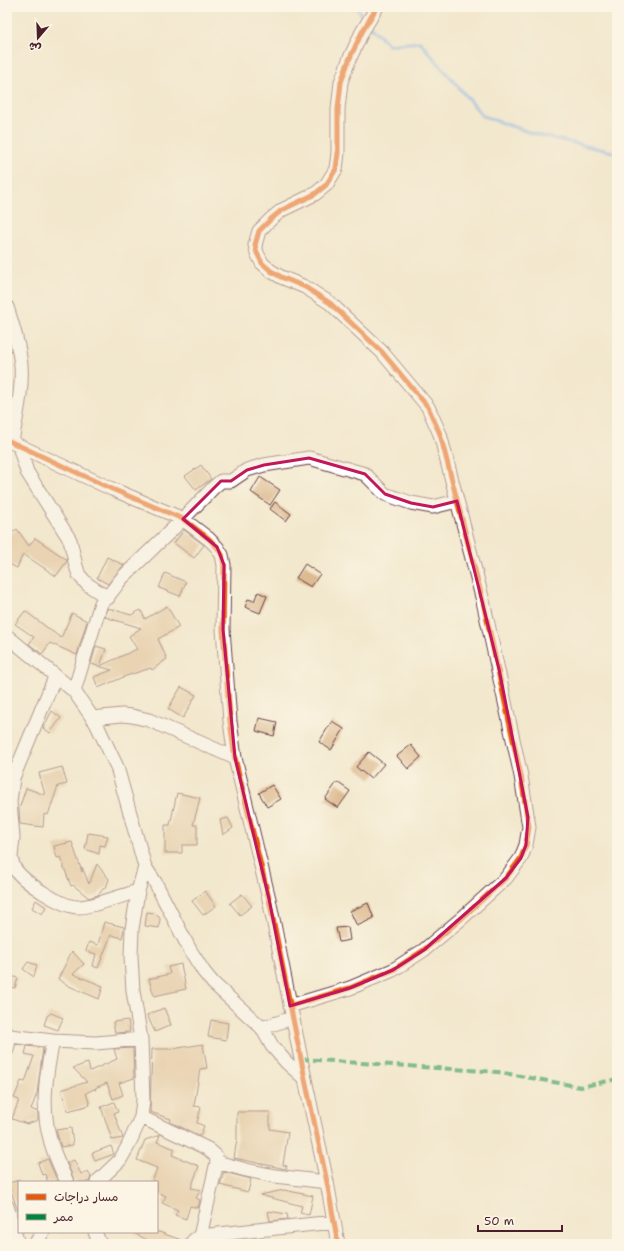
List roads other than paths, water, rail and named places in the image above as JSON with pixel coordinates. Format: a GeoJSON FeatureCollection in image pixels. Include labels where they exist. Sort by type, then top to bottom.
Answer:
{"type":"FeatureCollection","features":[{"type":"Feature","properties":{"kind":"street"},"geometry":{"type":"LineString","coordinates":[[262,1028],[291,1012],[393,970],[424,950],[506,878],[521,858],[526,845],[529,827],[519,769],[483,600],[440,434],[428,407],[382,352],[330,303],[304,287],[271,271],[262,263],[255,245],[256,237],[259,231],[271,219],[282,210],[315,194],[326,185],[336,169],[338,153],[338,108],[341,82],[362,32],[377,7]]}},
{"type":"Feature","properties":{"kind":"street"},"geometry":{"type":"LineString","coordinates":[[7,307],[17,338],[21,365],[13,443],[26,472],[70,540],[79,575],[86,584],[108,598]]}},
{"type":"Feature","properties":{"kind":"street"},"geometry":{"type":"LineString","coordinates":[[13,443],[184,519],[209,539],[222,555],[224,565],[223,629],[230,721],[235,758],[269,899],[327,1182],[338,1244]]}},
{"type":"Feature","properties":{"kind":"street"},"geometry":{"type":"LineString","coordinates":[[74,691],[102,603],[108,598],[114,587],[123,577],[184,519],[221,481],[230,481],[247,470],[264,465],[309,458],[365,474],[385,494],[411,503],[433,507],[457,501]]}},
{"type":"Feature","properties":{"kind":"street"},"geometry":{"type":"LineString","coordinates":[[7,636],[55,677],[74,691],[107,744],[117,767],[145,867],[155,882],[190,950],[213,983],[262,1028],[272,1046],[287,1063],[305,1079]]}},
{"type":"Feature","properties":{"kind":"street"},"geometry":{"type":"LineString","coordinates":[[55,677],[13,778],[10,802],[13,836],[9,858],[14,868],[26,880],[60,902],[69,906],[84,907],[138,891]]}},
{"type":"Feature","properties":{"kind":"street"},"geometry":{"type":"LineString","coordinates":[[92,718],[122,715],[149,720],[235,758]]}},
{"type":"Feature","properties":{"kind":"street"},"geometry":{"type":"LineString","coordinates":[[98,1181],[120,1160],[141,1117],[141,1039],[133,991],[131,956],[132,929],[138,891],[145,867]]}},
{"type":"Feature","properties":{"kind":"street"},"geometry":{"type":"LineString","coordinates":[[7,1050],[8,1035],[53,1041],[96,1043],[141,1039]]}},
{"type":"Feature","properties":{"kind":"street"},"geometry":{"type":"LineString","coordinates":[[53,1041],[48,1062],[45,1105],[50,1140],[67,1181]]}},
{"type":"Feature","properties":{"kind":"street"},"geometry":{"type":"LineString","coordinates":[[141,1117],[208,1149],[216,1156],[217,1162],[195,1241],[334,1222]]}},
{"type":"Feature","properties":{"kind":"street"},"geometry":{"type":"LineString","coordinates":[[217,1162],[275,1176],[327,1182]]}},
{"type":"Feature","properties":{"kind":"street"},"geometry":{"type":"LineString","coordinates":[[7,1206],[18,1244]]}},
{"type":"Feature","properties":{"kind":"street"},"geometry":{"type":"LineString","coordinates":[[35,1244],[42,1233]]}},
{"type":"Feature","properties":{"kind":"street"},"geometry":{"type":"LineString","coordinates":[[95,1233],[100,1244]]}},
{"type":"Feature","properties":{"kind":"waterway"},"geometry":{"type":"LineString","coordinates":[[356,7],[366,20]]}},
{"type":"Feature","properties":{"kind":"waterway"},"geometry":{"type":"LineString","coordinates":[[370,25],[389,45],[420,42],[483,116],[534,134],[617,153]]}}]}
